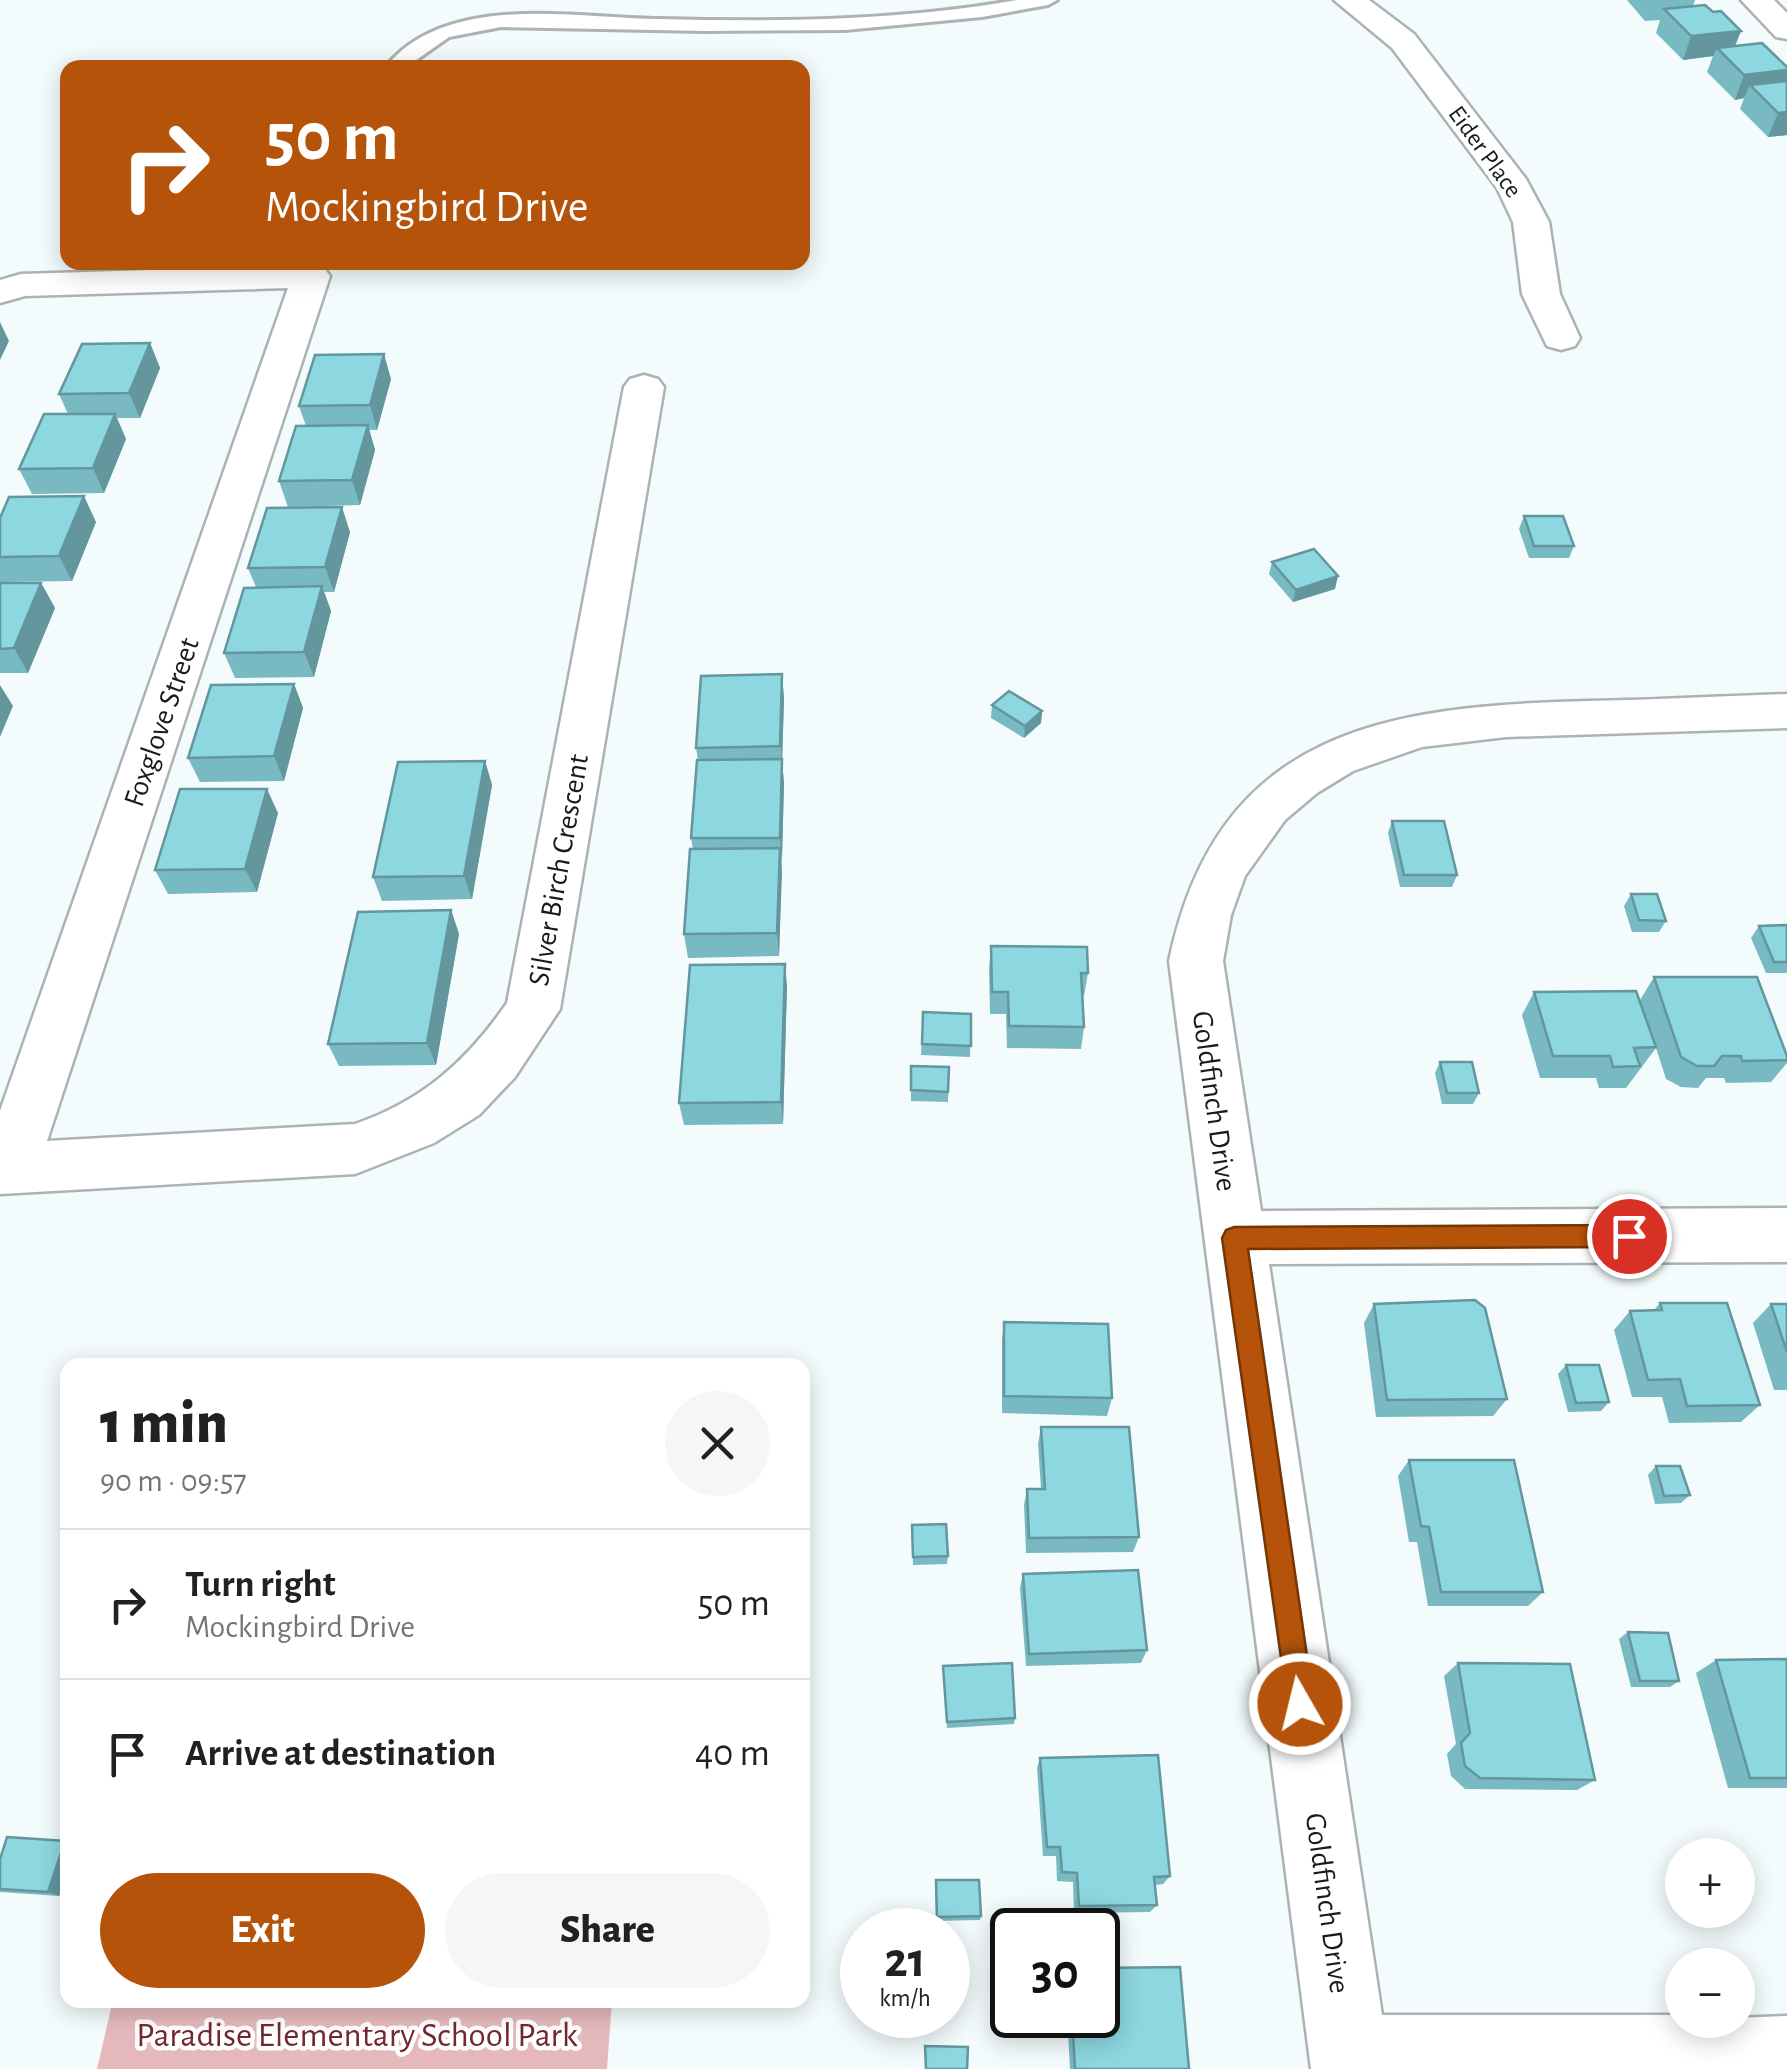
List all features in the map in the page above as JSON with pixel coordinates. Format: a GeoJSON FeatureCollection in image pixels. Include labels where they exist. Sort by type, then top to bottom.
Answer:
{"type":"FeatureCollection","features":[{"type":"Feature","properties":{"kind":"street","name":"Eider Place"},"geometry":{"type":"LineString","coordinates":[[1349,0],[1403,41],[1514,186],[1531,222],[1541,294],[1561,338]]}},
{"type":"Feature","properties":{"kind":"street"},"geometry":{"type":"LineString","coordinates":[[1756,0],[1787,30]]}},
{"type":"Feature","properties":{"kind":"street"},"geometry":{"type":"LineString","coordinates":[[0,292],[21,286],[296,270]]}},
{"type":"Feature","properties":{"kind":"street","name":"Foxglove Street"},"geometry":{"type":"LineString","coordinates":[[5,1168],[313,270]]}},
{"type":"Feature","properties":{"kind":"street","name":"Silver Birch Crescent"},"geometry":{"type":"LineString","coordinates":[[5,1168],[355,1150],[410,1131],[459,1102],[503,1055],[533,1010],[644,387]]}},
{"type":"Feature","properties":{"kind":"street","name":"Goldfinch Drive"},"geometry":{"type":"LineString","coordinates":[[1350,2061],[1196,961],[1200,920],[1229,852],[1252,820],[1283,792],[1354,751],[1423,730],[1508,720],[1787,711]]}},
{"type":"Feature","properties":{"kind":"street"},"geometry":{"type":"LineString","coordinates":[[1234,1238],[1787,1236]]}},
{"type":"Feature","properties":{"kind":"street"},"geometry":{"type":"LineString","coordinates":[[1350,2061],[1787,2055]]}},
{"type":"Feature","properties":{"kind":"lane"},"geometry":{"type":"LineString","coordinates":[[403,60],[434,34],[464,24],[858,21],[1002,10],[1048,0]]}},
{"type":"Feature","properties":{"kind":"green space","name":"Paradise Elementary School Park"},"geometry":{"type":"Polygon","coordinates":[[[111,2008],[611,2008],[607,2069],[97,2069],[111,2008]]]}},
{"type":"Feature","properties":{"kind":"building"},"geometry":{"type":"Polygon","coordinates":[[[1705,5],[1713,12],[1721,11],[1741,31],[1691,36],[1664,9],[1705,5]]]}},
{"type":"Feature","properties":{"kind":"building"},"geometry":{"type":"Polygon","coordinates":[[[1762,43],[1787,70],[1744,75],[1717,48],[1762,43]]]}},
{"type":"Feature","properties":{"kind":"building"},"geometry":{"type":"Polygon","coordinates":[[[1787,81],[1787,112],[1778,113],[1750,85],[1787,81]]]}},
{"type":"Feature","properties":{"kind":"building"},"geometry":{"type":"Polygon","coordinates":[[[150,343],[129,393],[59,394],[82,344],[150,343]]]}},
{"type":"Feature","properties":{"kind":"building"},"geometry":{"type":"Polygon","coordinates":[[[384,354],[370,405],[299,406],[315,355],[384,354]]]}},
{"type":"Feature","properties":{"kind":"building"},"geometry":{"type":"Polygon","coordinates":[[[44,414],[115,414],[93,468],[19,469],[44,414]]]}},
{"type":"Feature","properties":{"kind":"building"},"geometry":{"type":"Polygon","coordinates":[[[368,425],[352,480],[279,481],[296,426],[368,425]]]}},
{"type":"Feature","properties":{"kind":"building"},"geometry":{"type":"Polygon","coordinates":[[[84,496],[59,556],[0,557],[0,518],[9,497],[84,496]]]}},
{"type":"Feature","properties":{"kind":"building"},"geometry":{"type":"Polygon","coordinates":[[[342,507],[325,567],[248,568],[267,508],[342,507]]]}},
{"type":"Feature","properties":{"kind":"building"},"geometry":{"type":"Polygon","coordinates":[[[1524,516],[1563,516],[1574,546],[1534,546],[1524,516]]]}},
{"type":"Feature","properties":{"kind":"building"},"geometry":{"type":"Polygon","coordinates":[[[1314,549],[1338,576],[1296,590],[1272,562],[1314,549]]]}},
{"type":"Feature","properties":{"kind":"building"},"geometry":{"type":"Polygon","coordinates":[[[0,583],[41,583],[14,648],[0,649],[0,583]]]}},
{"type":"Feature","properties":{"kind":"building"},"geometry":{"type":"Polygon","coordinates":[[[322,586],[304,652],[224,653],[244,588],[322,586]]]}},
{"type":"Feature","properties":{"kind":"building"},"geometry":{"type":"Polygon","coordinates":[[[782,674],[780,746],[696,748],[701,676],[782,674]]]}},
{"type":"Feature","properties":{"kind":"building"},"geometry":{"type":"Polygon","coordinates":[[[294,684],[274,756],[188,758],[211,685],[294,684]]]}},
{"type":"Feature","properties":{"kind":"building"},"geometry":{"type":"Polygon","coordinates":[[[1009,691],[1042,711],[1025,726],[992,705],[1009,691]]]}},
{"type":"Feature","properties":{"kind":"building"},"geometry":{"type":"Polygon","coordinates":[[[782,759],[780,838],[691,838],[697,760],[782,759]]]}},
{"type":"Feature","properties":{"kind":"building"},"geometry":{"type":"Polygon","coordinates":[[[485,761],[464,876],[373,877],[398,762],[485,761]]]}},
{"type":"Feature","properties":{"kind":"building"},"geometry":{"type":"Polygon","coordinates":[[[180,789],[267,789],[245,869],[155,870],[180,789]]]}},
{"type":"Feature","properties":{"kind":"building"},"geometry":{"type":"Polygon","coordinates":[[[1392,821],[1444,821],[1457,875],[1404,875],[1392,821]]]}},
{"type":"Feature","properties":{"kind":"building"},"geometry":{"type":"Polygon","coordinates":[[[780,848],[777,933],[684,934],[690,849],[780,848]]]}},
{"type":"Feature","properties":{"kind":"building"},"geometry":{"type":"Polygon","coordinates":[[[1631,894],[1657,894],[1666,921],[1639,920],[1631,894]]]}},
{"type":"Feature","properties":{"kind":"building"},"geometry":{"type":"Polygon","coordinates":[[[451,910],[427,1043],[328,1044],[358,912],[451,910]]]}},
{"type":"Feature","properties":{"kind":"building"},"geometry":{"type":"Polygon","coordinates":[[[1787,925],[1787,962],[1774,962],[1759,926],[1787,925]]]}},
{"type":"Feature","properties":{"kind":"building"},"geometry":{"type":"Polygon","coordinates":[[[991,946],[1087,947],[1088,973],[1081,973],[1084,1027],[1009,1026],[1008,992],[992,992],[991,946]]]}},
{"type":"Feature","properties":{"kind":"building"},"geometry":{"type":"Polygon","coordinates":[[[785,964],[781,1102],[679,1103],[690,965],[785,964]]]}},
{"type":"Feature","properties":{"kind":"building"},"geometry":{"type":"Polygon","coordinates":[[[1654,977],[1757,977],[1787,1060],[1742,1061],[1741,1056],[1722,1056],[1714,1066],[1697,1066],[1681,1057],[1654,977]]]}},
{"type":"Feature","properties":{"kind":"building"},"geometry":{"type":"Polygon","coordinates":[[[1636,991],[1656,1047],[1634,1048],[1640,1066],[1613,1067],[1610,1056],[1553,1056],[1534,992],[1636,991]]]}},
{"type":"Feature","properties":{"kind":"building"},"geometry":{"type":"Polygon","coordinates":[[[923,1012],[971,1014],[971,1046],[922,1044],[923,1012]]]}},
{"type":"Feature","properties":{"kind":"building"},"geometry":{"type":"Polygon","coordinates":[[[1440,1062],[1472,1062],[1479,1093],[1447,1093],[1440,1062]]]}},
{"type":"Feature","properties":{"kind":"building"},"geometry":{"type":"Polygon","coordinates":[[[911,1066],[949,1067],[948,1092],[911,1090],[911,1066]]]}},
{"type":"Feature","properties":{"kind":"building"},"geometry":{"type":"Polygon","coordinates":[[[1475,1300],[1485,1308],[1507,1399],[1387,1400],[1374,1304],[1475,1300]]]}},
{"type":"Feature","properties":{"kind":"building"},"geometry":{"type":"Polygon","coordinates":[[[1660,1303],[1727,1303],[1760,1405],[1687,1406],[1680,1379],[1648,1380],[1630,1311],[1662,1310],[1660,1303]]]}},
{"type":"Feature","properties":{"kind":"building"},"geometry":{"type":"Polygon","coordinates":[[[1771,1304],[1787,1304],[1787,1352],[1771,1304]]]}},
{"type":"Feature","properties":{"kind":"building"},"geometry":{"type":"Polygon","coordinates":[[[1004,1322],[1108,1324],[1112,1398],[1004,1396],[1004,1322]]]}},
{"type":"Feature","properties":{"kind":"building"},"geometry":{"type":"Polygon","coordinates":[[[1566,1365],[1599,1365],[1609,1402],[1576,1403],[1566,1365]]]}},
{"type":"Feature","properties":{"kind":"building"},"geometry":{"type":"Polygon","coordinates":[[[1041,1427],[1129,1427],[1139,1537],[1029,1538],[1027,1489],[1045,1489],[1041,1427]]]}},
{"type":"Feature","properties":{"kind":"building"},"geometry":{"type":"Polygon","coordinates":[[[1409,1460],[1514,1460],[1543,1592],[1441,1592],[1429,1527],[1421,1526],[1409,1460]]]}},
{"type":"Feature","properties":{"kind":"building"},"geometry":{"type":"Polygon","coordinates":[[[1656,1466],[1680,1466],[1690,1495],[1664,1496],[1656,1466]]]}},
{"type":"Feature","properties":{"kind":"building"},"geometry":{"type":"Polygon","coordinates":[[[946,1524],[948,1556],[913,1557],[912,1525],[946,1524]]]}},
{"type":"Feature","properties":{"kind":"building"},"geometry":{"type":"Polygon","coordinates":[[[1138,1570],[1147,1650],[1029,1654],[1023,1574],[1138,1570]]]}},
{"type":"Feature","properties":{"kind":"building"},"geometry":{"type":"Polygon","coordinates":[[[1628,1632],[1668,1633],[1679,1681],[1640,1681],[1628,1632]]]}},
{"type":"Feature","properties":{"kind":"building"},"geometry":{"type":"Polygon","coordinates":[[[1787,1659],[1787,1778],[1750,1778],[1716,1660],[1787,1659]]]}},
{"type":"Feature","properties":{"kind":"building"},"geometry":{"type":"Polygon","coordinates":[[[1012,1663],[1015,1718],[947,1722],[943,1666],[1012,1663]]]}},
{"type":"Feature","properties":{"kind":"building"},"geometry":{"type":"Polygon","coordinates":[[[1458,1663],[1570,1664],[1595,1780],[1480,1778],[1465,1766],[1461,1743],[1470,1733],[1458,1663]]]}},
{"type":"Feature","properties":{"kind":"building"},"geometry":{"type":"Polygon","coordinates":[[[1158,1755],[1170,1876],[1154,1877],[1157,1905],[1079,1906],[1077,1873],[1062,1872],[1060,1847],[1047,1847],[1040,1758],[1158,1755]]]}},
{"type":"Feature","properties":{"kind":"building"},"geometry":{"type":"Polygon","coordinates":[[[7,1837],[60,1841],[60,1856],[48,1892],[0,1889],[0,1859],[7,1837]]]}},
{"type":"Feature","properties":{"kind":"building"},"geometry":{"type":"Polygon","coordinates":[[[936,1880],[979,1880],[981,1916],[970,1916],[970,1908],[937,1908],[936,1880]]]}},
{"type":"Feature","properties":{"kind":"building"},"geometry":{"type":"Polygon","coordinates":[[[1180,1967],[1189,2069],[1075,2069],[1073,2038],[1120,2038],[1120,1968],[1180,1967]]]}},
{"type":"Feature","properties":{"kind":"building"},"geometry":{"type":"Polygon","coordinates":[[[925,2046],[968,2047],[967,2069],[926,2069],[925,2046]]]}},
{"type":"Feature","properties":{"kind":"route"},"geometry":{"type":"LineString","coordinates":[[1300,1704],[1234,1238],[1629,1236]]}}]}
